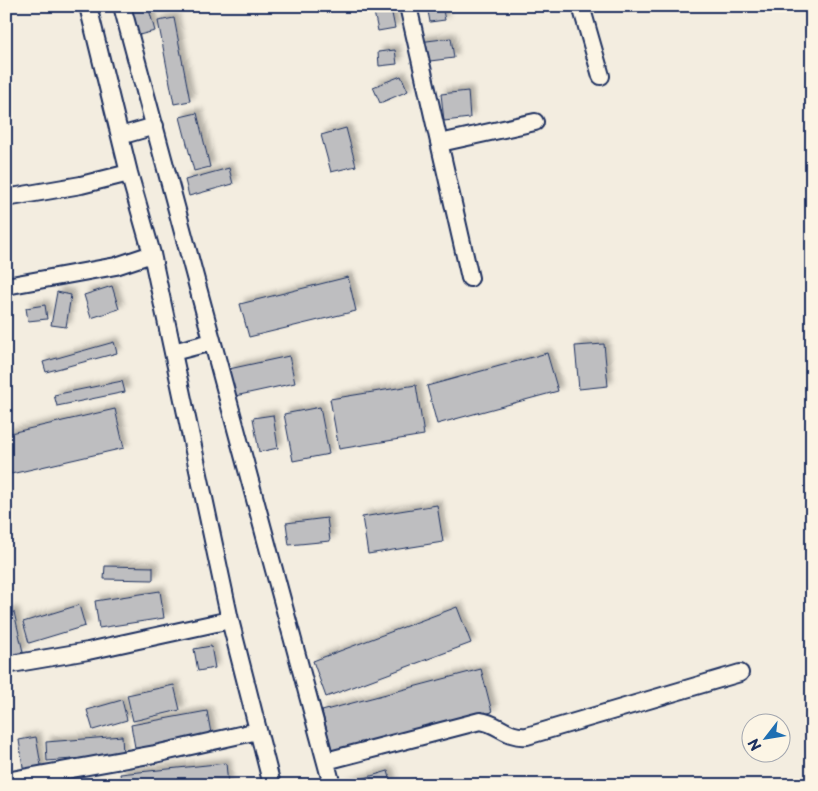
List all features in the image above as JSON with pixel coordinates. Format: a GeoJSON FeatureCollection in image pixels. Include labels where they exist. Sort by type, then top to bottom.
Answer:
{"type":"FeatureCollection","features":[{"type":"Feature","properties":{"kind":"street"},"geometry":{"type":"LineString","coordinates":[[88,6],[120,136],[123,175],[148,256],[173,352],[230,620],[272,785]]}},
{"type":"Feature","properties":{"kind":"street"},"geometry":{"type":"LineString","coordinates":[[122,6],[332,785]]}},
{"type":"Feature","properties":{"kind":"street"},"geometry":{"type":"LineString","coordinates":[[408,6],[470,278]]}},
{"type":"Feature","properties":{"kind":"street"},"geometry":{"type":"LineString","coordinates":[[580,6],[601,76]]}},
{"type":"Feature","properties":{"kind":"street"},"geometry":{"type":"LineString","coordinates":[[440,143],[535,122]]}},
{"type":"Feature","properties":{"kind":"street"},"geometry":{"type":"LineString","coordinates":[[120,136],[155,126]]}},
{"type":"Feature","properties":{"kind":"street"},"geometry":{"type":"LineString","coordinates":[[6,198],[82,185],[123,175]]}},
{"type":"Feature","properties":{"kind":"street"},"geometry":{"type":"LineString","coordinates":[[6,286],[116,266],[148,256]]}},
{"type":"Feature","properties":{"kind":"street"},"geometry":{"type":"LineString","coordinates":[[173,352],[212,342]]}},
{"type":"Feature","properties":{"kind":"street"},"geometry":{"type":"LineString","coordinates":[[6,665],[88,651],[230,620]]}},
{"type":"Feature","properties":{"kind":"street"},"geometry":{"type":"LineString","coordinates":[[326,761],[480,722],[489,722],[516,737],[527,736],[740,674]]}},
{"type":"Feature","properties":{"kind":"street"},"geometry":{"type":"LineString","coordinates":[[6,781],[155,754],[258,731]]}},
{"type":"Feature","properties":{"kind":"building"},"geometry":{"type":"Polygon","coordinates":[[[148,6],[155,31],[135,36],[128,8],[148,6]]]}},
{"type":"Feature","properties":{"kind":"building"},"geometry":{"type":"Polygon","coordinates":[[[427,6],[442,6],[445,20],[430,22],[427,6]]]}},
{"type":"Feature","properties":{"kind":"building"},"geometry":{"type":"Polygon","coordinates":[[[391,9],[395,28],[378,31],[374,12],[391,9]]]}},
{"type":"Feature","properties":{"kind":"building"},"geometry":{"type":"Polygon","coordinates":[[[174,18],[190,101],[174,104],[158,21],[174,18]]]}},
{"type":"Feature","properties":{"kind":"building"},"geometry":{"type":"Polygon","coordinates":[[[451,38],[454,58],[422,62],[419,42],[451,38]]]}},
{"type":"Feature","properties":{"kind":"building"},"geometry":{"type":"Polygon","coordinates":[[[395,50],[397,64],[379,66],[378,52],[395,50]]]}},
{"type":"Feature","properties":{"kind":"building"},"geometry":{"type":"Polygon","coordinates":[[[401,76],[408,91],[380,103],[373,87],[401,76]]]}},
{"type":"Feature","properties":{"kind":"building"},"geometry":{"type":"Polygon","coordinates":[[[468,91],[470,118],[444,121],[441,94],[468,91]]]}},
{"type":"Feature","properties":{"kind":"building"},"geometry":{"type":"Polygon","coordinates":[[[197,113],[210,167],[194,171],[180,117],[197,113]]]}},
{"type":"Feature","properties":{"kind":"building"},"geometry":{"type":"Polygon","coordinates":[[[346,128],[356,166],[331,172],[321,135],[346,128]]]}},
{"type":"Feature","properties":{"kind":"building"},"geometry":{"type":"Polygon","coordinates":[[[229,168],[233,184],[189,196],[185,180],[229,168]]]}},
{"type":"Feature","properties":{"kind":"building"},"geometry":{"type":"Polygon","coordinates":[[[348,277],[356,311],[249,337],[240,304],[348,277]]]}},
{"type":"Feature","properties":{"kind":"building"},"geometry":{"type":"Polygon","coordinates":[[[112,286],[119,309],[91,318],[84,295],[112,286]]]}},
{"type":"Feature","properties":{"kind":"building"},"geometry":{"type":"Polygon","coordinates":[[[57,292],[71,295],[66,327],[51,325],[57,292]]]}},
{"type":"Feature","properties":{"kind":"building"},"geometry":{"type":"Polygon","coordinates":[[[45,305],[47,319],[28,321],[26,308],[45,305]]]}},
{"type":"Feature","properties":{"kind":"building"},"geometry":{"type":"Polygon","coordinates":[[[114,342],[117,353],[46,372],[43,362],[114,342]]]}},
{"type":"Feature","properties":{"kind":"building"},"geometry":{"type":"Polygon","coordinates":[[[604,344],[608,386],[579,389],[575,346],[604,344]]]}},
{"type":"Feature","properties":{"kind":"building"},"geometry":{"type":"Polygon","coordinates":[[[547,353],[558,391],[437,424],[427,386],[547,353]]]}},
{"type":"Feature","properties":{"kind":"building"},"geometry":{"type":"Polygon","coordinates":[[[289,356],[295,383],[235,396],[229,369],[289,356]]]}},
{"type":"Feature","properties":{"kind":"building"},"geometry":{"type":"Polygon","coordinates":[[[122,381],[125,392],[57,406],[54,395],[122,381]]]}},
{"type":"Feature","properties":{"kind":"building"},"geometry":{"type":"Polygon","coordinates":[[[416,385],[424,435],[339,449],[330,399],[416,385]]]}},
{"type":"Feature","properties":{"kind":"building"},"geometry":{"type":"Polygon","coordinates":[[[320,407],[329,454],[293,461],[284,414],[320,407]]]}},
{"type":"Feature","properties":{"kind":"building"},"geometry":{"type":"Polygon","coordinates":[[[115,409],[124,448],[11,474],[6,454],[6,434],[115,409]]]}},
{"type":"Feature","properties":{"kind":"building"},"geometry":{"type":"Polygon","coordinates":[[[273,415],[278,448],[259,452],[253,418],[273,415]]]}},
{"type":"Feature","properties":{"kind":"building"},"geometry":{"type":"Polygon","coordinates":[[[437,505],[443,542],[368,554],[362,517],[437,505]]]}},
{"type":"Feature","properties":{"kind":"building"},"geometry":{"type":"Polygon","coordinates":[[[327,518],[330,541],[289,545],[286,523],[327,518]]]}},
{"type":"Feature","properties":{"kind":"building"},"geometry":{"type":"Polygon","coordinates":[[[105,566],[153,567],[153,580],[104,579],[105,566]]]}},
{"type":"Feature","properties":{"kind":"building"},"geometry":{"type":"Polygon","coordinates":[[[160,591],[164,618],[99,628],[95,601],[160,591]]]}},
{"type":"Feature","properties":{"kind":"building"},"geometry":{"type":"Polygon","coordinates":[[[79,605],[85,626],[29,643],[23,622],[79,605]]]}},
{"type":"Feature","properties":{"kind":"building"},"geometry":{"type":"Polygon","coordinates":[[[457,607],[471,643],[326,697],[313,661],[457,607]]]}},
{"type":"Feature","properties":{"kind":"building"},"geometry":{"type":"Polygon","coordinates":[[[14,612],[23,652],[6,656],[6,613],[14,612]]]}},
{"type":"Feature","properties":{"kind":"building"},"geometry":{"type":"Polygon","coordinates":[[[211,646],[215,668],[198,671],[194,649],[211,646]]]}},
{"type":"Feature","properties":{"kind":"building"},"geometry":{"type":"Polygon","coordinates":[[[481,669],[492,712],[333,755],[322,711],[481,669]]]}},
{"type":"Feature","properties":{"kind":"building"},"geometry":{"type":"Polygon","coordinates":[[[174,685],[180,710],[133,721],[127,695],[174,685]]]}},
{"type":"Feature","properties":{"kind":"building"},"geometry":{"type":"Polygon","coordinates":[[[122,700],[127,720],[93,730],[87,710],[122,700]]]}},
{"type":"Feature","properties":{"kind":"building"},"geometry":{"type":"Polygon","coordinates":[[[207,711],[212,739],[136,753],[131,725],[207,711]]]}},
{"type":"Feature","properties":{"kind":"building"},"geometry":{"type":"Polygon","coordinates":[[[122,736],[123,755],[47,761],[46,742],[122,736]]]}},
{"type":"Feature","properties":{"kind":"building"},"geometry":{"type":"Polygon","coordinates":[[[36,737],[42,771],[24,774],[19,740],[36,737]]]}},
{"type":"Feature","properties":{"kind":"building"},"geometry":{"type":"Polygon","coordinates":[[[226,763],[228,785],[122,785],[120,774],[226,763]]]}},
{"type":"Feature","properties":{"kind":"building"},"geometry":{"type":"Polygon","coordinates":[[[388,771],[392,785],[341,785],[388,771]]]}}]}
